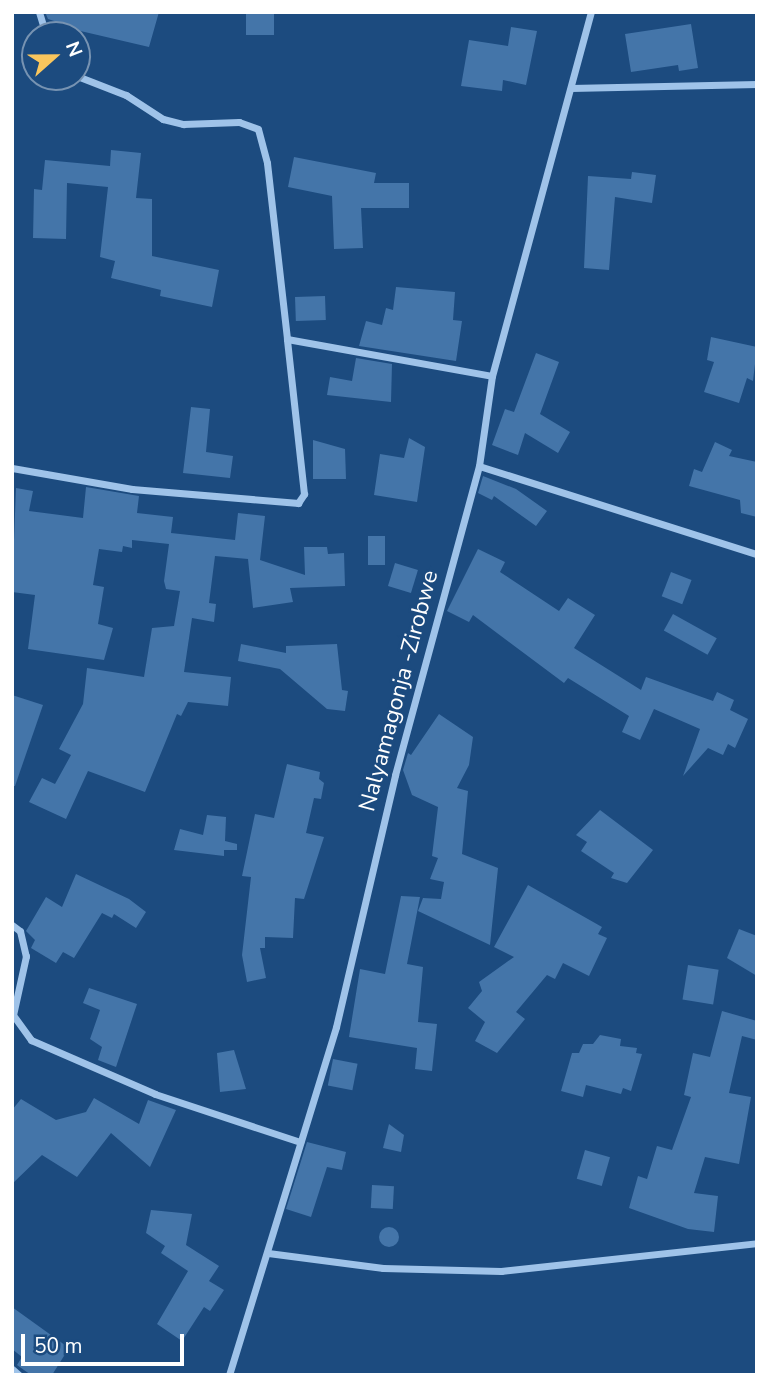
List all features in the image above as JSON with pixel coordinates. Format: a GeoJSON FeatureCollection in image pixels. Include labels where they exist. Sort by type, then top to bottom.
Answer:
{"type":"FeatureCollection","features":[{"type":"Feature","properties":{"kind":"street","name":"Nalyamagonja -Zirobwe"},"geometry":{"type":"LineString","coordinates":[[229,1375],[336,1027],[395,775],[479,466],[492,376],[591,12]]}},
{"type":"Feature","properties":{"kind":"street"},"geometry":{"type":"LineString","coordinates":[[12,468],[132,489],[298,503],[304,495],[267,163],[258,129],[239,122],[183,124],[163,119],[126,95],[91,81]]}},
{"type":"Feature","properties":{"kind":"street"},"geometry":{"type":"LineString","coordinates":[[571,88],[757,84]]}},
{"type":"Feature","properties":{"kind":"street"},"geometry":{"type":"LineString","coordinates":[[287,339],[492,376]]}},
{"type":"Feature","properties":{"kind":"street"},"geometry":{"type":"LineString","coordinates":[[479,466],[757,554]]}},
{"type":"Feature","properties":{"kind":"street"},"geometry":{"type":"LineString","coordinates":[[12,925],[20,931],[26,956],[13,1016],[31,1040],[155,1094],[300,1142]]}},
{"type":"Feature","properties":{"kind":"street"},"geometry":{"type":"LineString","coordinates":[[268,1253],[383,1268],[501,1271],[757,1243]]}},
{"type":"Feature","properties":{"kind":"street"},"geometry":{"type":"LineString","coordinates":[[12,1369],[19,1375]]}},
{"type":"Feature","properties":{"kind":"building"},"geometry":{"type":"Polygon","coordinates":[[[45,12],[159,12],[149,47],[91,33],[91,21],[48,19],[45,12]]]}},
{"type":"Feature","properties":{"kind":"building"},"geometry":{"type":"Polygon","coordinates":[[[246,12],[274,12],[274,35],[246,35],[246,12]]]}},
{"type":"Feature","properties":{"kind":"building"},"geometry":{"type":"Polygon","coordinates":[[[691,24],[698,68],[679,71],[678,65],[631,72],[625,34],[691,24]]]}},
{"type":"Feature","properties":{"kind":"building"},"geometry":{"type":"Polygon","coordinates":[[[511,27],[537,31],[526,85],[503,80],[502,91],[461,86],[469,40],[508,46],[511,27]]]}},
{"type":"Feature","properties":{"kind":"building"},"geometry":{"type":"Polygon","coordinates":[[[111,150],[141,153],[136,198],[152,199],[152,256],[219,270],[212,307],[160,296],[161,290],[111,278],[115,261],[100,257],[108,187],[67,183],[66,239],[33,238],[34,189],[42,190],[45,160],[110,166],[111,150]]]}},
{"type":"Feature","properties":{"kind":"building"},"geometry":{"type":"Polygon","coordinates":[[[294,157],[376,173],[374,183],[409,183],[409,208],[361,208],[363,248],[334,249],[332,196],[288,187],[294,157]]]}},
{"type":"Feature","properties":{"kind":"building"},"geometry":{"type":"Polygon","coordinates":[[[632,172],[656,175],[652,203],[615,197],[609,270],[584,268],[588,176],[631,179],[632,172]]]}},
{"type":"Feature","properties":{"kind":"building"},"geometry":{"type":"Polygon","coordinates":[[[396,287],[455,292],[453,320],[462,321],[456,361],[359,346],[366,321],[382,325],[386,308],[393,310],[396,287]]]}},
{"type":"Feature","properties":{"kind":"building"},"geometry":{"type":"Polygon","coordinates":[[[325,296],[326,320],[296,321],[295,297],[325,296]]]}},
{"type":"Feature","properties":{"kind":"building"},"geometry":{"type":"Polygon","coordinates":[[[711,337],[757,347],[753,381],[747,378],[739,403],[704,392],[714,362],[707,360],[711,337]]]}},
{"type":"Feature","properties":{"kind":"building"},"geometry":{"type":"Polygon","coordinates":[[[536,353],[559,362],[540,414],[570,432],[558,453],[525,433],[518,455],[492,445],[505,409],[514,412],[536,353]]]}},
{"type":"Feature","properties":{"kind":"building"},"geometry":{"type":"Polygon","coordinates":[[[356,358],[392,364],[391,402],[327,395],[330,377],[352,381],[356,358]]]}},
{"type":"Feature","properties":{"kind":"building"},"geometry":{"type":"Polygon","coordinates":[[[191,407],[210,409],[206,452],[233,456],[230,478],[183,473],[191,407]]]}},
{"type":"Feature","properties":{"kind":"building"},"geometry":{"type":"Polygon","coordinates":[[[409,438],[425,447],[417,502],[374,495],[380,454],[404,458],[409,438]]]}},
{"type":"Feature","properties":{"kind":"building"},"geometry":{"type":"Polygon","coordinates":[[[313,440],[345,449],[346,479],[313,479],[313,440]]]}},
{"type":"Feature","properties":{"kind":"building"},"geometry":{"type":"Polygon","coordinates":[[[715,442],[732,450],[729,456],[757,462],[757,517],[741,513],[740,500],[689,486],[694,469],[702,472],[715,442]]]}},
{"type":"Feature","properties":{"kind":"building"},"geometry":{"type":"Polygon","coordinates":[[[483,476],[516,489],[547,511],[536,526],[494,496],[492,500],[478,493],[483,476]]]}},
{"type":"Feature","properties":{"kind":"building"},"geometry":{"type":"Polygon","coordinates":[[[86,487],[139,496],[137,513],[173,517],[171,533],[235,540],[238,513],[265,516],[260,560],[305,575],[304,547],[327,547],[328,554],[344,553],[345,586],[290,588],[293,602],[253,608],[248,559],[215,556],[209,603],[216,604],[214,622],[192,618],[184,672],[231,677],[228,706],[188,702],[181,716],[177,714],[145,792],[88,771],[66,819],[29,802],[42,778],[55,784],[71,755],[59,749],[83,704],[87,668],[144,677],[152,628],[174,626],[180,591],[166,589],[164,581],[169,544],[132,540],[132,548],[123,546],[122,552],[99,549],[93,585],[104,587],[98,624],[113,628],[104,660],[28,649],[35,595],[12,592],[16,488],[33,491],[29,511],[83,518],[86,487]]]}},
{"type":"Feature","properties":{"kind":"building"},"geometry":{"type":"Polygon","coordinates":[[[368,536],[385,536],[385,565],[368,565],[368,536]]]}},
{"type":"Feature","properties":{"kind":"building"},"geometry":{"type":"Polygon","coordinates":[[[478,549],[505,562],[500,572],[559,611],[568,598],[595,615],[574,648],[641,690],[646,677],[713,701],[717,692],[734,700],[730,710],[748,719],[735,748],[728,744],[723,755],[708,748],[683,776],[700,729],[654,709],[640,740],[622,732],[629,716],[568,678],[564,683],[473,615],[469,622],[447,611],[478,549]]]}},
{"type":"Feature","properties":{"kind":"building"},"geometry":{"type":"Polygon","coordinates":[[[395,563],[418,570],[411,593],[388,586],[395,563]]]}},
{"type":"Feature","properties":{"kind":"building"},"geometry":{"type":"Polygon","coordinates":[[[671,572],[692,580],[682,604],[662,596],[671,572]]]}},
{"type":"Feature","properties":{"kind":"building"},"geometry":{"type":"Polygon","coordinates":[[[673,614],[717,638],[708,655],[664,631],[673,614]]]}},
{"type":"Feature","properties":{"kind":"building"},"geometry":{"type":"Polygon","coordinates":[[[241,644],[286,653],[286,646],[337,644],[342,690],[348,691],[345,711],[327,709],[280,669],[238,661],[241,644]]]}},
{"type":"Feature","properties":{"kind":"building"},"geometry":{"type":"Polygon","coordinates":[[[12,695],[43,705],[15,786],[12,786],[12,695]]]}},
{"type":"Feature","properties":{"kind":"building"},"geometry":{"type":"Polygon","coordinates":[[[439,714],[473,737],[469,765],[457,788],[468,791],[462,854],[498,868],[490,945],[418,911],[423,898],[441,899],[444,882],[430,879],[438,858],[432,856],[438,807],[412,795],[403,770],[408,753],[411,755],[439,714]]]}},
{"type":"Feature","properties":{"kind":"building"},"geometry":{"type":"Polygon","coordinates":[[[287,764],[320,772],[319,779],[324,783],[321,799],[314,798],[306,833],[324,837],[304,899],[295,898],[293,938],[265,937],[265,948],[260,948],[266,978],[247,982],[242,955],[251,877],[242,876],[255,814],[274,818],[287,764]]]}},
{"type":"Feature","properties":{"kind":"building"},"geometry":{"type":"Polygon","coordinates":[[[600,810],[653,850],[627,883],[611,878],[614,873],[581,851],[587,842],[576,835],[600,810]]]}},
{"type":"Feature","properties":{"kind":"building"},"geometry":{"type":"Polygon","coordinates":[[[207,815],[226,817],[225,841],[237,844],[237,850],[224,850],[224,856],[174,850],[180,829],[203,835],[207,815]]]}},
{"type":"Feature","properties":{"kind":"building"},"geometry":{"type":"Polygon","coordinates":[[[76,874],[129,899],[146,912],[136,928],[114,914],[112,918],[102,913],[74,958],[63,952],[56,963],[31,948],[35,940],[26,931],[46,897],[62,907],[76,874]]]}},
{"type":"Feature","properties":{"kind":"building"},"geometry":{"type":"Polygon","coordinates":[[[528,885],[602,927],[598,934],[607,938],[589,976],[563,963],[555,979],[547,975],[516,1012],[525,1019],[497,1053],[475,1041],[485,1022],[468,1008],[482,991],[479,982],[514,957],[494,947],[528,885]]]}},
{"type":"Feature","properties":{"kind":"building"},"geometry":{"type":"Polygon","coordinates":[[[401,896],[420,897],[407,964],[423,967],[418,1022],[437,1024],[432,1071],[415,1069],[417,1048],[349,1037],[360,969],[385,974],[401,896]]]}},
{"type":"Feature","properties":{"kind":"building"},"geometry":{"type":"Polygon","coordinates":[[[739,929],[757,936],[757,976],[727,958],[739,929]]]}},
{"type":"Feature","properties":{"kind":"building"},"geometry":{"type":"Polygon","coordinates":[[[688,965],[719,970],[713,1004],[683,1000],[688,965]]]}},
{"type":"Feature","properties":{"kind":"building"},"geometry":{"type":"Polygon","coordinates":[[[89,988],[137,1004],[116,1067],[98,1060],[102,1047],[90,1039],[100,1010],[83,1003],[89,988]]]}},
{"type":"Feature","properties":{"kind":"building"},"geometry":{"type":"Polygon","coordinates":[[[722,1011],[757,1021],[757,1040],[742,1036],[729,1093],[751,1097],[739,1164],[705,1157],[694,1193],[718,1196],[714,1232],[688,1229],[629,1208],[638,1176],[647,1179],[657,1146],[672,1150],[691,1097],[684,1095],[693,1053],[710,1057],[722,1011]]]}},
{"type":"Feature","properties":{"kind":"building"},"geometry":{"type":"Polygon","coordinates":[[[600,1035],[621,1039],[620,1046],[637,1048],[636,1053],[642,1054],[631,1091],[623,1088],[621,1094],[586,1085],[583,1097],[561,1091],[572,1053],[579,1053],[583,1044],[593,1044],[600,1035]]]}},
{"type":"Feature","properties":{"kind":"building"},"geometry":{"type":"Polygon","coordinates":[[[234,1050],[246,1089],[220,1092],[217,1053],[234,1050]]]}},
{"type":"Feature","properties":{"kind":"building"},"geometry":{"type":"Polygon","coordinates":[[[333,1059],[358,1064],[352,1090],[328,1086],[333,1059]]]}},
{"type":"Feature","properties":{"kind":"building"},"geometry":{"type":"Polygon","coordinates":[[[94,1098],[139,1124],[148,1100],[176,1110],[150,1167],[111,1133],[77,1177],[42,1155],[12,1184],[12,1110],[21,1099],[56,1120],[86,1112],[94,1098]]]}},
{"type":"Feature","properties":{"kind":"building"},"geometry":{"type":"Polygon","coordinates":[[[389,1124],[404,1135],[401,1152],[383,1148],[389,1124]]]}},
{"type":"Feature","properties":{"kind":"building"},"geometry":{"type":"Polygon","coordinates":[[[307,1142],[346,1152],[342,1170],[327,1167],[311,1217],[286,1209],[307,1142]]]}},
{"type":"Feature","properties":{"kind":"building"},"geometry":{"type":"Polygon","coordinates":[[[585,1150],[610,1157],[602,1186],[577,1179],[585,1150]]]}},
{"type":"Feature","properties":{"kind":"building"},"geometry":{"type":"Polygon","coordinates":[[[372,1185],[394,1186],[393,1209],[371,1208],[372,1185]]]}},
{"type":"Feature","properties":{"kind":"building"},"geometry":{"type":"Polygon","coordinates":[[[151,1210],[192,1214],[186,1245],[219,1266],[209,1281],[224,1290],[210,1311],[204,1307],[182,1341],[157,1324],[188,1271],[161,1253],[165,1246],[146,1233],[151,1210]]]}},
{"type":"Feature","properties":{"kind":"building"},"geometry":{"type":"Polygon","coordinates":[[[385,1227],[393,1227],[399,1237],[393,1247],[385,1247],[379,1241],[379,1233],[385,1227]]]}},
{"type":"Feature","properties":{"kind":"building"},"geometry":{"type":"Polygon","coordinates":[[[12,1307],[69,1348],[52,1375],[31,1375],[17,1365],[22,1357],[12,1349],[12,1307]]]}}]}
